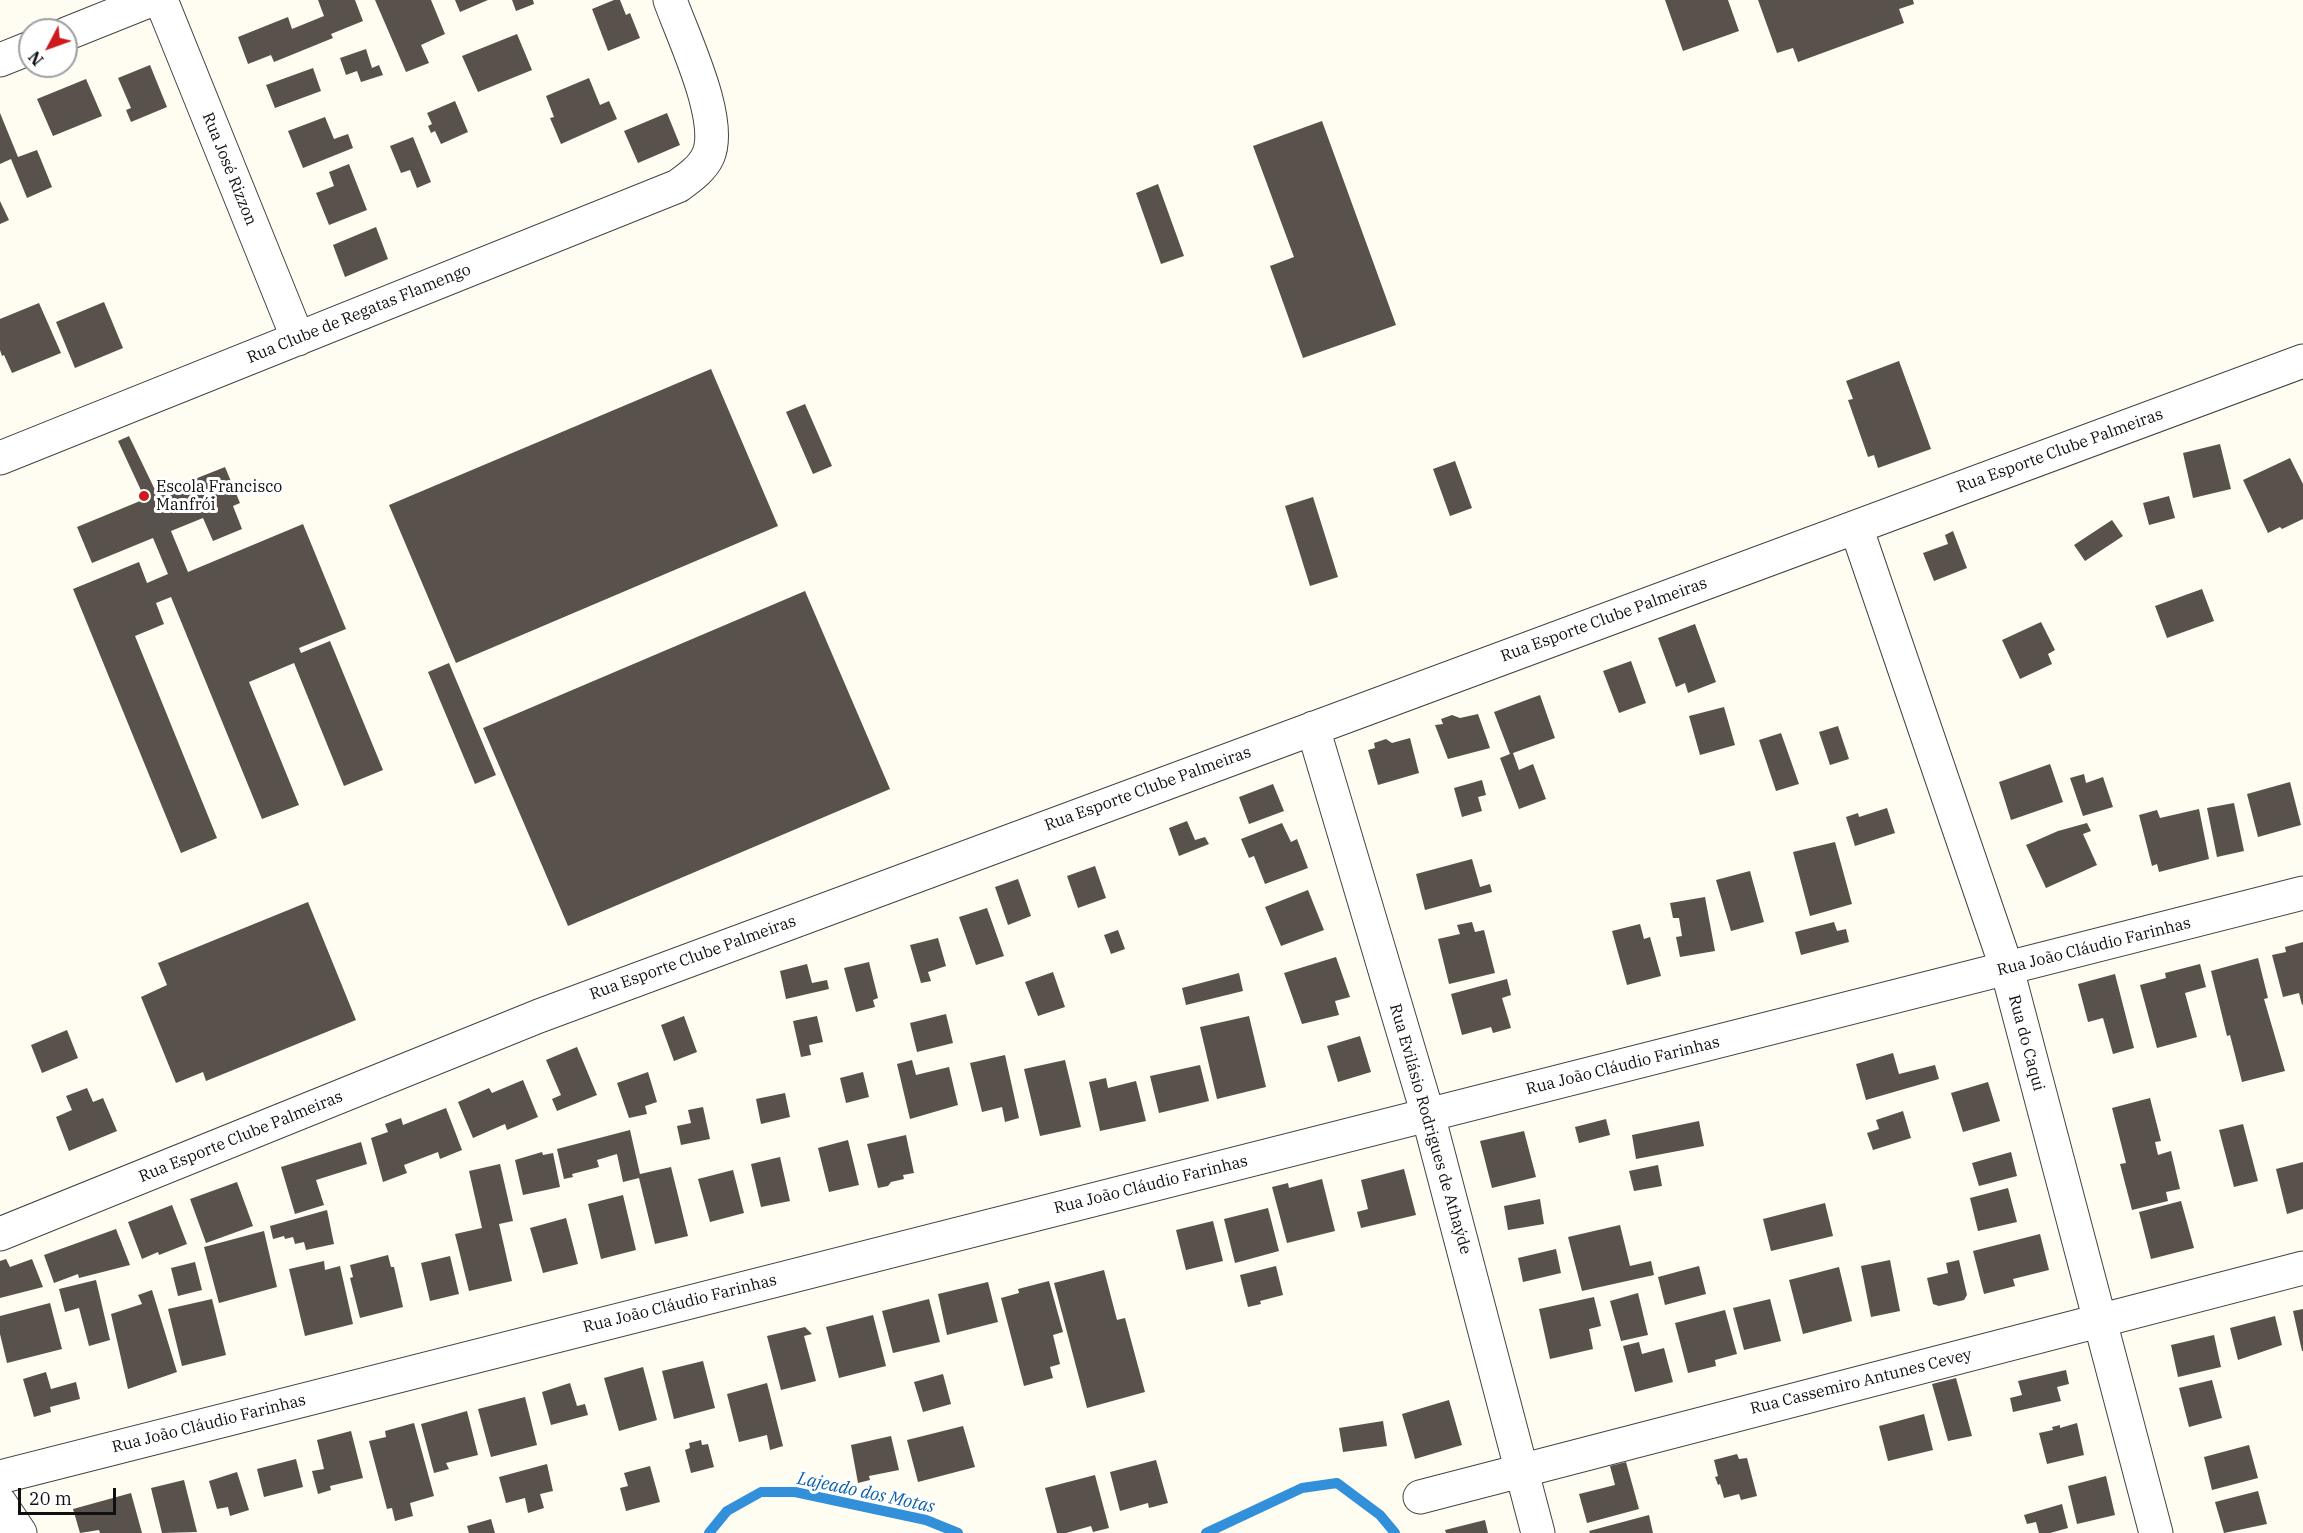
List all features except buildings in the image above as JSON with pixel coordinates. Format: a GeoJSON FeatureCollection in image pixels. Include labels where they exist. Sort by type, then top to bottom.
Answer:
{"type":"FeatureCollection","features":[{"type":"Feature","properties":{"kind":"street"},"geometry":{"type":"LineString","coordinates":[[78,29],[151,0]]}},
{"type":"Feature","properties":{"kind":"street","name":"Rua José Rizzon"},"geometry":{"type":"LineString","coordinates":[[161,0],[298,339]]}},
{"type":"Feature","properties":{"kind":"street","name":"Rua Clube de Regatas Flamengo"},"geometry":{"type":"LineString","coordinates":[[0,458],[678,186],[696,172],[708,156],[712,132],[708,103],[670,0]]}},
{"type":"Feature","properties":{"kind":"street"},"geometry":{"type":"LineString","coordinates":[[0,60],[18,53]]}},
{"type":"Feature","properties":{"kind":"street","name":"Rua Esporte Clube Palmeiras"},"geometry":{"type":"LineString","coordinates":[[0,1234],[539,1016],[2303,361]]}},
{"type":"Feature","properties":{"kind":"street","name":"Rua do Caqui"},"geometry":{"type":"LineString","coordinates":[[1856,526],[2007,969],[2156,1533]]}},
{"type":"Feature","properties":{"kind":"street","name":"Rua Evilásio Rodrigues de Athaýde"},"geometry":{"type":"LineString","coordinates":[[1313,728],[1428,1115],[1538,1533]]}},
{"type":"Feature","properties":{"kind":"street","name":"Rua João Cláudio Farinhas"},"geometry":{"type":"LineString","coordinates":[[0,1477],[2303,894]]}},
{"type":"Feature","properties":{"kind":"street","name":"Rua Cassemiro Antunes Cevey"},"geometry":{"type":"LineString","coordinates":[[1420,1497],[2303,1268]]}},
{"type":"Feature","properties":{"kind":"street"},"geometry":{"type":"LineString","coordinates":[[0,1503],[20,1533]]}},
{"type":"Feature","properties":{"kind":"waterway","name":"Lajeado dos Motas"},"geometry":{"type":"LineString","coordinates":[[1206,1533],[1302,1488],[1337,1483],[1380,1515],[1395,1533]]}},
{"type":"Feature","properties":{"kind":"waterway","name":"Lajeado dos Motas"},"geometry":{"type":"LineString","coordinates":[[709,1533],[727,1511],[761,1492],[795,1492],[926,1520],[958,1533]]}},
{"type":"Feature","properties":{"kind":"place","name":"Escola Francisco Manfrói"},"geometry":{"type":"Point","coordinates":[144,496]}}]}
